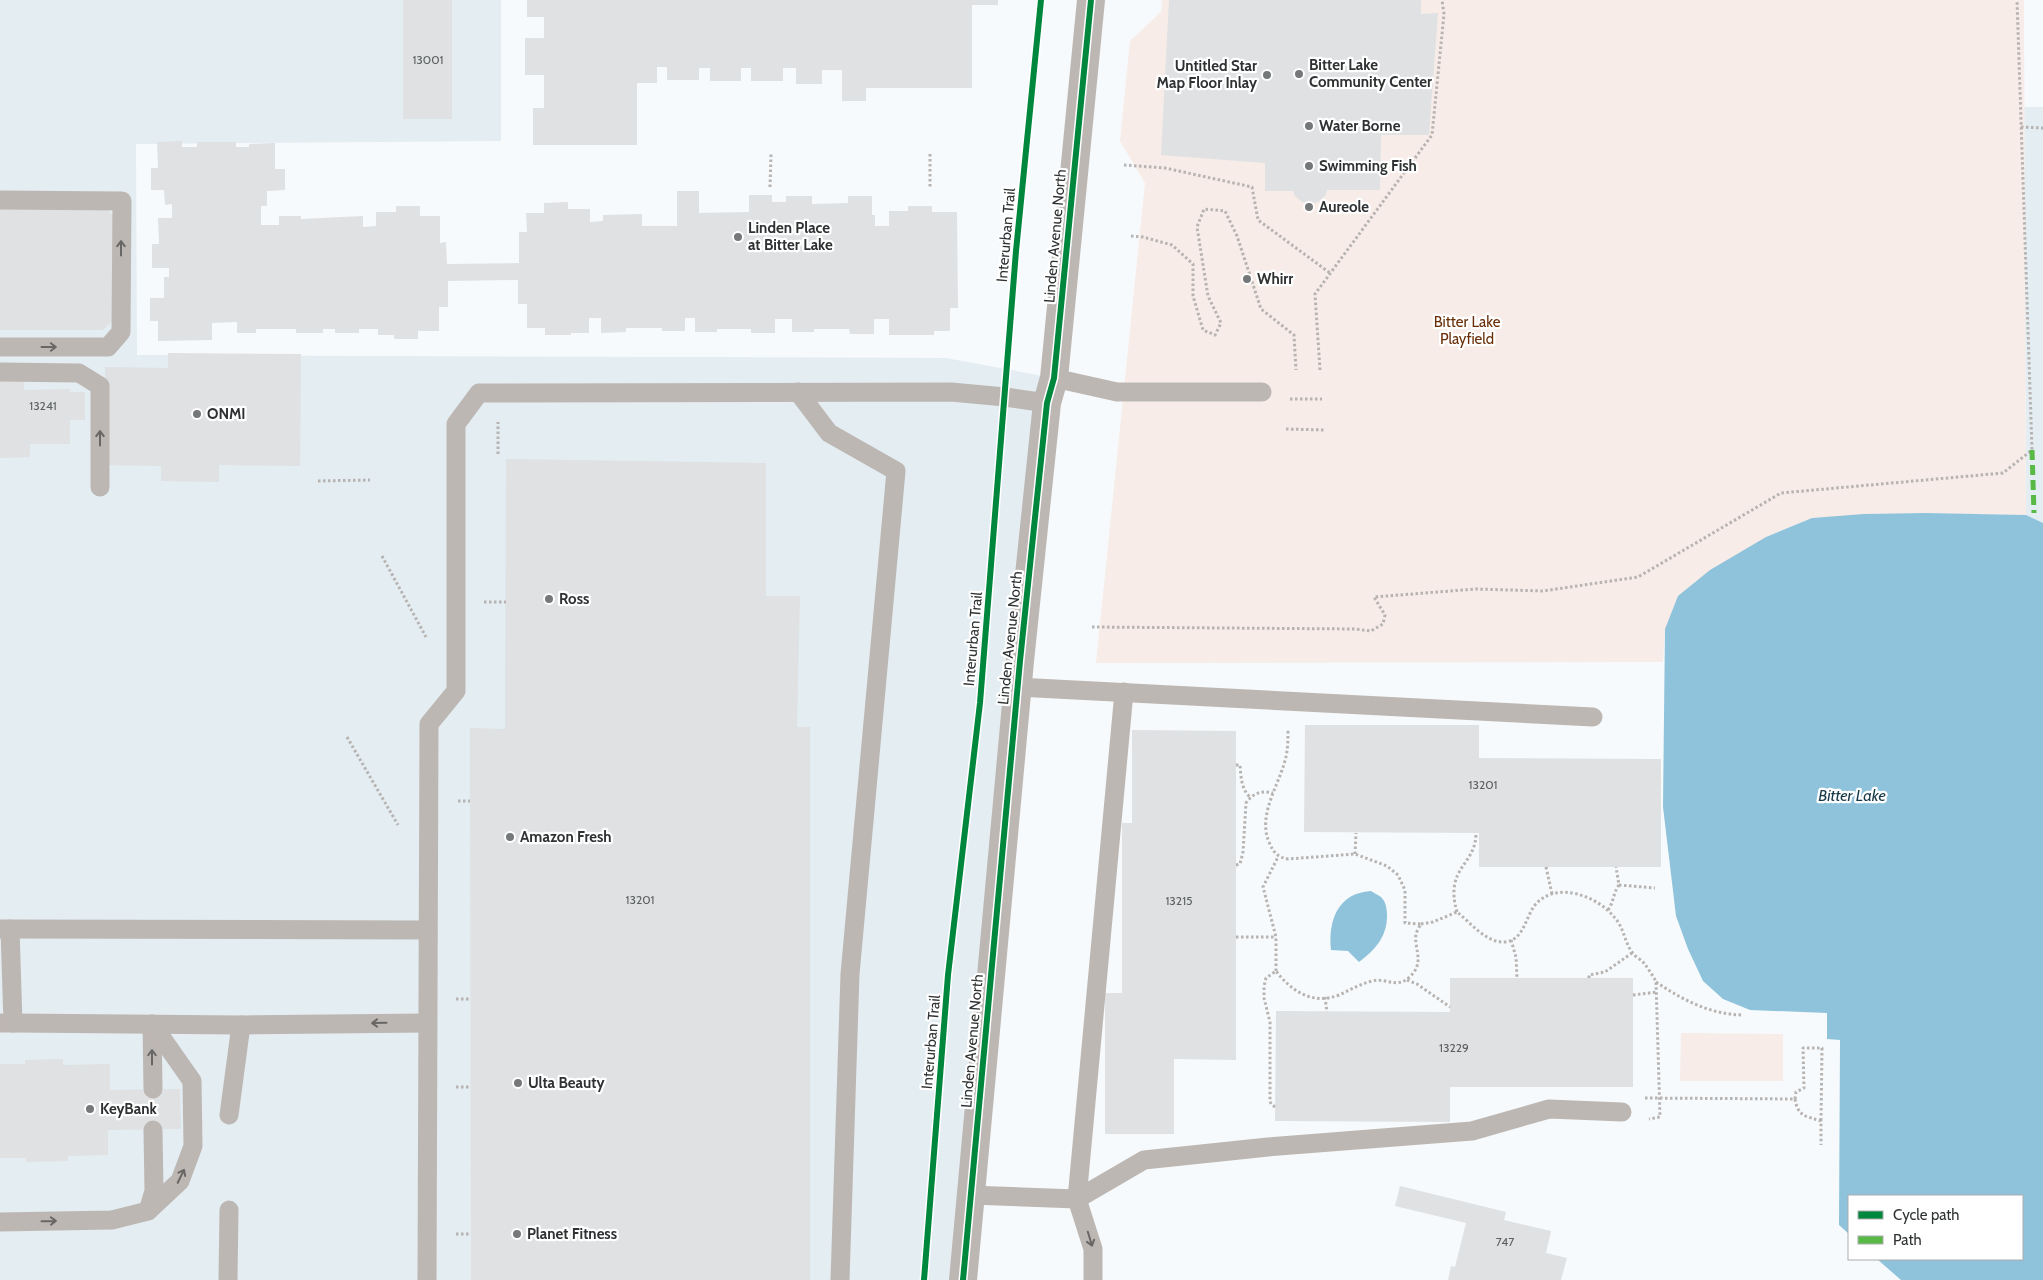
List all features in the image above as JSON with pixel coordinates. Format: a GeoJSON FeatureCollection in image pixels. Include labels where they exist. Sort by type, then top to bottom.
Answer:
{"type":"FeatureCollection","features":[{"type":"Feature","properties":{"kind":"street","name":"Linden Avenue North"},"geometry":{"type":"LineString","coordinates":[[963,1280],[1017,687],[1091,0]]}},
{"type":"Feature","properties":{"kind":"lane"},"geometry":{"type":"LineString","coordinates":[[0,200],[122,201],[121,332],[108,347],[0,348]]}},
{"type":"Feature","properties":{"kind":"lane"},"geometry":{"type":"LineString","coordinates":[[0,372],[79,373],[100,386],[100,487]]}},
{"type":"Feature","properties":{"kind":"lane"},"geometry":{"type":"LineString","coordinates":[[427,1280],[429,724],[456,690],[456,424],[479,393],[951,392],[1006,397],[1050,390],[1262,392]]}},
{"type":"Feature","properties":{"kind":"lane"},"geometry":{"type":"LineString","coordinates":[[798,392],[829,433],[896,471],[850,974],[840,1280]]}},
{"type":"Feature","properties":{"kind":"lane"},"geometry":{"type":"LineString","coordinates":[[1017,687],[1593,717]]}},
{"type":"Feature","properties":{"kind":"lane"},"geometry":{"type":"LineString","coordinates":[[1093,1280],[1093,1249],[1077,1199],[1124,692]]}},
{"type":"Feature","properties":{"kind":"lane"},"geometry":{"type":"LineString","coordinates":[[428,930],[5,929],[6,1023],[241,1025],[428,1023]]}},
{"type":"Feature","properties":{"kind":"lane"},"geometry":{"type":"LineString","coordinates":[[152,1024],[153,1089]]}},
{"type":"Feature","properties":{"kind":"lane"},"geometry":{"type":"LineString","coordinates":[[0,1222],[112,1220],[148,1211],[180,1181],[193,1146],[192,1081],[152,1024]]}},
{"type":"Feature","properties":{"kind":"lane"},"geometry":{"type":"LineString","coordinates":[[229,1115],[241,1025]]}},
{"type":"Feature","properties":{"kind":"lane"},"geometry":{"type":"LineString","coordinates":[[970,1195],[1077,1199],[1144,1160],[1268,1147],[1472,1131],[1549,1109],[1622,1112]]}},
{"type":"Feature","properties":{"kind":"lane"},"geometry":{"type":"LineString","coordinates":[[148,1211],[154,1191],[153,1130]]}},
{"type":"Feature","properties":{"kind":"lane"},"geometry":{"type":"LineString","coordinates":[[228,1280],[229,1210]]}},
{"type":"Feature","properties":{"kind":"path"},"geometry":{"type":"LineString","coordinates":[[1320,370],[1315,294],[1432,135],[1444,14],[1442,0]]}},
{"type":"Feature","properties":{"kind":"path"},"geometry":{"type":"LineString","coordinates":[[1092,627],[1355,629],[1371,631],[1383,624],[1385,615],[1374,598],[1476,590],[1543,591],[1638,577],[1781,493],[2003,472],[2032,450],[2017,0]]}},
{"type":"Feature","properties":{"kind":"path"},"geometry":{"type":"LineString","coordinates":[[2021,127],[2043,128]]}},
{"type":"Feature","properties":{"kind":"path"},"geometry":{"type":"LineString","coordinates":[[770,187],[771,154]]}},
{"type":"Feature","properties":{"kind":"path"},"geometry":{"type":"LineString","coordinates":[[930,154],[930,188]]}},
{"type":"Feature","properties":{"kind":"path"},"geometry":{"type":"LineString","coordinates":[[1124,165],[1165,168],[1252,187],[1258,220],[1330,273]]}},
{"type":"Feature","properties":{"kind":"path"},"geometry":{"type":"LineString","coordinates":[[1131,236],[1143,237],[1172,245],[1194,264],[1194,296],[1203,330],[1215,335],[1221,323],[1208,296],[1197,227],[1204,209],[1225,211],[1237,236],[1261,309],[1294,335],[1296,370]]}},
{"type":"Feature","properties":{"kind":"path"},"geometry":{"type":"LineString","coordinates":[[1286,398],[1322,399]]}},
{"type":"Feature","properties":{"kind":"path"},"geometry":{"type":"LineString","coordinates":[[498,420],[498,454]]}},
{"type":"Feature","properties":{"kind":"path"},"geometry":{"type":"LineString","coordinates":[[1286,429],[1324,430]]}},
{"type":"Feature","properties":{"kind":"path"},"geometry":{"type":"LineString","coordinates":[[318,481],[370,480]]}},
{"type":"Feature","properties":{"kind":"path"},"geometry":{"type":"LineString","coordinates":[[382,556],[430,645]]}},
{"type":"Feature","properties":{"kind":"path"},"geometry":{"type":"LineString","coordinates":[[483,602],[506,602]]}},
{"type":"Feature","properties":{"kind":"path"},"geometry":{"type":"LineString","coordinates":[[1288,701],[1288,746],[1285,762],[1273,793],[1267,817],[1266,835],[1273,851],[1278,857],[1288,859],[1355,854],[1387,866],[1398,876],[1405,890],[1405,923],[1421,924],[1434,922],[1458,912]]}},
{"type":"Feature","properties":{"kind":"path"},"geometry":{"type":"LineString","coordinates":[[347,737],[402,832]]}},
{"type":"Feature","properties":{"kind":"path"},"geometry":{"type":"LineString","coordinates":[[1236,765],[1240,765],[1245,792],[1250,797]]}},
{"type":"Feature","properties":{"kind":"path"},"geometry":{"type":"LineString","coordinates":[[1236,865],[1238,866],[1241,860],[1245,809],[1250,797],[1262,792],[1273,793]]}},
{"type":"Feature","properties":{"kind":"path"},"geometry":{"type":"LineString","coordinates":[[456,801],[470,801]]}},
{"type":"Feature","properties":{"kind":"path"},"geometry":{"type":"LineString","coordinates":[[1355,854],[1356,833]]}},
{"type":"Feature","properties":{"kind":"path"},"geometry":{"type":"LineString","coordinates":[[1476,833],[1473,850],[1457,875],[1454,895],[1458,912],[1484,936],[1495,941],[1511,940],[1517,937],[1536,904],[1552,894],[1562,892],[1577,894],[1590,898],[1608,910],[1622,928],[1632,953],[1644,963],[1656,981],[1679,997],[1704,1009],[1726,1014],[1742,1015]]}},
{"type":"Feature","properties":{"kind":"path"},"geometry":{"type":"LineString","coordinates":[[1278,857],[1263,887],[1276,937],[1276,971],[1289,986],[1302,995],[1314,998],[1325,997],[1339,995],[1374,980],[1390,983],[1401,983],[1407,980],[1414,972],[1418,963],[1416,934],[1421,924]]}},
{"type":"Feature","properties":{"kind":"path"},"geometry":{"type":"LineString","coordinates":[[1546,867],[1552,894]]}},
{"type":"Feature","properties":{"kind":"path"},"geometry":{"type":"LineString","coordinates":[[1608,910],[1612,905],[1615,890],[1619,885],[1616,868]]}},
{"type":"Feature","properties":{"kind":"path"},"geometry":{"type":"LineString","coordinates":[[1619,885],[1655,888]]}},
{"type":"Feature","properties":{"kind":"path"},"geometry":{"type":"LineString","coordinates":[[1236,937],[1276,937]]}},
{"type":"Feature","properties":{"kind":"path"},"geometry":{"type":"LineString","coordinates":[[1511,940],[1516,957],[1516,978]]}},
{"type":"Feature","properties":{"kind":"path"},"geometry":{"type":"LineString","coordinates":[[1589,978],[1589,975],[1604,972],[1632,953]]}},
{"type":"Feature","properties":{"kind":"path"},"geometry":{"type":"LineString","coordinates":[[1275,1107],[1270,1101],[1270,1022],[1264,998],[1264,986],[1266,978],[1276,971]]}},
{"type":"Feature","properties":{"kind":"path"},"geometry":{"type":"LineString","coordinates":[[1407,980],[1417,984],[1450,1007]]}},
{"type":"Feature","properties":{"kind":"path"},"geometry":{"type":"LineString","coordinates":[[1656,981],[1660,1097],[1795,1099]]}},
{"type":"Feature","properties":{"kind":"path"},"geometry":{"type":"LineString","coordinates":[[1633,996],[1657,992]]}},
{"type":"Feature","properties":{"kind":"path"},"geometry":{"type":"LineString","coordinates":[[1325,997],[1327,1012]]}},
{"type":"Feature","properties":{"kind":"path"},"geometry":{"type":"LineString","coordinates":[[455,998],[470,999]]}},
{"type":"Feature","properties":{"kind":"path"},"geometry":{"type":"LineString","coordinates":[[1822,1121],[1801,1114],[1796,1109],[1796,1092],[1804,1088],[1803,1048],[1822,1048],[1822,1121],[1822,1146]]}},
{"type":"Feature","properties":{"kind":"path"},"geometry":{"type":"LineString","coordinates":[[454,1087],[470,1087]]}},
{"type":"Feature","properties":{"kind":"path"},"geometry":{"type":"LineString","coordinates":[[456,1234],[470,1234]]}},
{"type":"Feature","properties":{"kind":"shaded area"},"geometry":{"type":"Polygon","coordinates":[[[0,0],[501,0],[501,141],[136,144],[137,355],[946,358],[1054,378],[963,1280],[0,1280],[0,0]]]}},
{"type":"Feature","properties":{"kind":"shaded area"},"geometry":{"type":"Polygon","coordinates":[[[2024,107],[2043,107],[2043,523],[2026,515],[2024,107]]]}},
{"type":"Feature","properties":{"kind":"green space","name":"Bitter Lake Playfield"},"geometry":{"type":"Polygon","coordinates":[[[1162,0],[2024,0],[2026,515],[1919,513],[1812,518],[1766,537],[1665,629],[1663,662],[1096,663],[1145,183],[1120,141],[1130,41],[1161,12],[1162,0]]]}},
{"type":"Feature","properties":{"kind":"green space"},"geometry":{"type":"Polygon","coordinates":[[[1681,1033],[1783,1034],[1783,1081],[1680,1081],[1681,1033]]]}},
{"type":"Feature","properties":{"kind":"water","name":"Bitter Lake"},"geometry":{"type":"Polygon","coordinates":[[[1864,514],[2026,515],[2043,523],[2043,1280],[1901,1280],[1878,1260],[2023,1260],[2023,1195],[1848,1195],[1848,1233],[1839,1225],[1840,1040],[1827,1039],[1827,1013],[1750,1010],[1723,999],[1703,981],[1688,949],[1676,916],[1663,807],[1665,629],[1678,596],[1710,570],[1766,537],[1812,518],[1864,514]]]}},
{"type":"Feature","properties":{"kind":"water"},"geometry":{"type":"Polygon","coordinates":[[[1371,891],[1381,897],[1386,906],[1385,930],[1379,942],[1359,962],[1348,951],[1331,950],[1331,928],[1343,903],[1350,897],[1371,891]]]}},
{"type":"Feature","properties":{"kind":"building"},"geometry":{"type":"Polygon","coordinates":[[[403,0],[452,0],[452,119],[403,119],[403,0]]]}},
{"type":"Feature","properties":{"kind":"building"},"geometry":{"type":"Polygon","coordinates":[[[527,0],[998,0],[998,5],[972,5],[972,88],[866,88],[866,101],[842,101],[842,70],[822,70],[822,84],[796,84],[796,68],[783,68],[783,81],[751,81],[751,68],[741,68],[741,81],[710,81],[710,68],[699,68],[699,80],[667,80],[667,67],[657,67],[657,83],[637,83],[637,145],[533,145],[533,108],[544,108],[544,75],[525,75],[525,38],[544,38],[544,17],[527,17],[527,0]]]}},
{"type":"Feature","properties":{"kind":"building","name":"Bitter Lake Community Center"},"geometry":{"type":"Polygon","coordinates":[[[1169,0],[1421,0],[1421,14],[1438,13],[1429,135],[1381,135],[1380,190],[1327,190],[1325,196],[1318,202],[1310,204],[1302,202],[1295,196],[1293,191],[1265,191],[1265,163],[1161,155],[1169,0]]]}},
{"type":"Feature","properties":{"kind":"building","name":"Linden Place at Bitter Lake"},"geometry":{"type":"Polygon","coordinates":[[[182,141],[182,147],[197,147],[197,142],[236,142],[236,147],[249,147],[249,144],[275,143],[275,169],[285,169],[285,190],[267,191],[267,206],[261,206],[261,225],[279,225],[279,216],[301,216],[301,219],[363,216],[363,227],[376,226],[376,212],[396,212],[396,206],[420,206],[420,216],[440,216],[440,243],[446,242],[447,264],[519,263],[519,232],[527,232],[526,213],[544,213],[544,203],[568,202],[568,209],[590,209],[590,222],[603,221],[603,215],[642,214],[642,226],[677,226],[677,191],[699,191],[699,213],[749,212],[749,195],[772,195],[772,202],[786,202],[786,196],[812,196],[812,204],[848,203],[848,196],[872,196],[872,215],[875,215],[875,226],[889,226],[889,211],[908,211],[908,206],[932,206],[932,212],[957,212],[958,308],[950,308],[950,331],[934,331],[934,335],[889,335],[889,319],[874,319],[874,334],[850,334],[849,329],[814,329],[814,332],[792,332],[792,319],[775,319],[775,333],[751,333],[751,329],[717,329],[717,332],[695,332],[695,318],[685,318],[685,331],[662,331],[662,328],[626,328],[626,332],[601,333],[601,318],[589,318],[589,333],[545,335],[545,328],[527,328],[527,304],[518,304],[518,280],[448,281],[448,307],[439,307],[439,331],[418,331],[418,339],[394,339],[394,335],[378,335],[378,329],[359,329],[359,333],[335,333],[335,329],[323,329],[323,333],[296,333],[296,329],[256,329],[256,333],[237,333],[237,322],[212,323],[212,340],[158,341],[158,321],[150,321],[150,298],[164,298],[164,277],[169,277],[169,268],[152,268],[152,244],[159,244],[158,218],[172,218],[172,204],[165,205],[164,190],[151,190],[151,168],[158,168],[157,142],[182,141]]]}},
{"type":"Feature","properties":{"kind":"building"},"geometry":{"type":"Polygon","coordinates":[[[0,206],[103,206],[114,216],[114,319],[103,330],[0,330],[0,206]]]}},
{"type":"Feature","properties":{"kind":"building"},"geometry":{"type":"Polygon","coordinates":[[[168,353],[301,354],[300,466],[219,465],[219,482],[161,481],[161,466],[104,465],[105,367],[168,368],[168,353]]]}},
{"type":"Feature","properties":{"kind":"building"},"geometry":{"type":"Polygon","coordinates":[[[24,377],[24,390],[70,389],[70,392],[85,392],[85,420],[70,420],[70,444],[30,444],[30,457],[0,458],[0,378],[24,377]]]}},
{"type":"Feature","properties":{"kind":"building"},"geometry":{"type":"Polygon","coordinates":[[[506,459],[766,463],[766,596],[800,596],[797,727],[810,727],[810,1280],[471,1280],[470,728],[505,729],[506,459]]]}},
{"type":"Feature","properties":{"kind":"building"},"geometry":{"type":"Polygon","coordinates":[[[1305,725],[1479,725],[1479,758],[1661,759],[1661,867],[1479,867],[1479,833],[1304,832],[1305,725]]]}},
{"type":"Feature","properties":{"kind":"building"},"geometry":{"type":"Polygon","coordinates":[[[1132,730],[1236,731],[1236,1060],[1174,1059],[1174,1134],[1105,1134],[1105,993],[1122,993],[1122,823],[1132,823],[1132,730]]]}},
{"type":"Feature","properties":{"kind":"building"},"geometry":{"type":"Polygon","coordinates":[[[1450,978],[1633,978],[1633,1087],[1450,1087],[1450,1122],[1275,1121],[1276,1011],[1450,1012],[1450,978]]]}},
{"type":"Feature","properties":{"kind":"building","name":"KeyBank"},"geometry":{"type":"Polygon","coordinates":[[[63,1059],[63,1065],[110,1064],[110,1090],[180,1089],[181,1129],[108,1130],[108,1155],[68,1156],[68,1161],[26,1162],[26,1158],[0,1158],[0,1064],[25,1064],[25,1060],[63,1059]]]}},
{"type":"Feature","properties":{"kind":"building"},"geometry":{"type":"Polygon","coordinates":[[[1400,1186],[1506,1212],[1504,1220],[1551,1231],[1546,1253],[1567,1258],[1561,1280],[1448,1280],[1451,1266],[1455,1267],[1466,1223],[1395,1206],[1400,1186]]]}},
{"type":"Feature","properties":{"kind":"marked path"},"geometry":{"type":"LineString","coordinates":[[2032,450],[2034,513]]}},
{"type":"Feature","properties":{"kind":"cycle path","name":"Interurban Trail"},"geometry":{"type":"LineString","coordinates":[[924,1280],[948,975],[980,703],[1016,251],[1041,0]]}},
{"type":"Feature","properties":{"kind":"cycle path"},"geometry":{"type":"LineString","coordinates":[[963,1280],[1020,661],[1047,403],[1054,378],[1091,0]]}},
{"type":"Feature","properties":{"kind":"place","name":"Bitter Lake Community Center"},"geometry":{"type":"Point","coordinates":[1299,74]}},
{"type":"Feature","properties":{"kind":"place","name":"Untitled Star Map Floor Inlay"},"geometry":{"type":"Point","coordinates":[1267,75]}},
{"type":"Feature","properties":{"kind":"place","name":"Water Borne"},"geometry":{"type":"Point","coordinates":[1309,126]}},
{"type":"Feature","properties":{"kind":"place","name":"Swimming Fish"},"geometry":{"type":"Point","coordinates":[1309,166]}},
{"type":"Feature","properties":{"kind":"place","name":"Aureole"},"geometry":{"type":"Point","coordinates":[1309,207]}},
{"type":"Feature","properties":{"kind":"place","name":"Linden Place at Bitter Lake"},"geometry":{"type":"Point","coordinates":[738,237]}},
{"type":"Feature","properties":{"kind":"place","name":"Whirr"},"geometry":{"type":"Point","coordinates":[1247,279]}},
{"type":"Feature","properties":{"kind":"place","name":"ONMI"},"geometry":{"type":"Point","coordinates":[197,414]}},
{"type":"Feature","properties":{"kind":"place","name":"Ross"},"geometry":{"type":"Point","coordinates":[549,599]}},
{"type":"Feature","properties":{"kind":"place","name":"Amazon Fresh"},"geometry":{"type":"Point","coordinates":[510,837]}},
{"type":"Feature","properties":{"kind":"place","name":"Ulta Beauty"},"geometry":{"type":"Point","coordinates":[518,1083]}},
{"type":"Feature","properties":{"kind":"place","name":"KeyBank"},"geometry":{"type":"Point","coordinates":[90,1109]}},
{"type":"Feature","properties":{"kind":"place","name":"Planet Fitness"},"geometry":{"type":"Point","coordinates":[517,1234]}}]}
